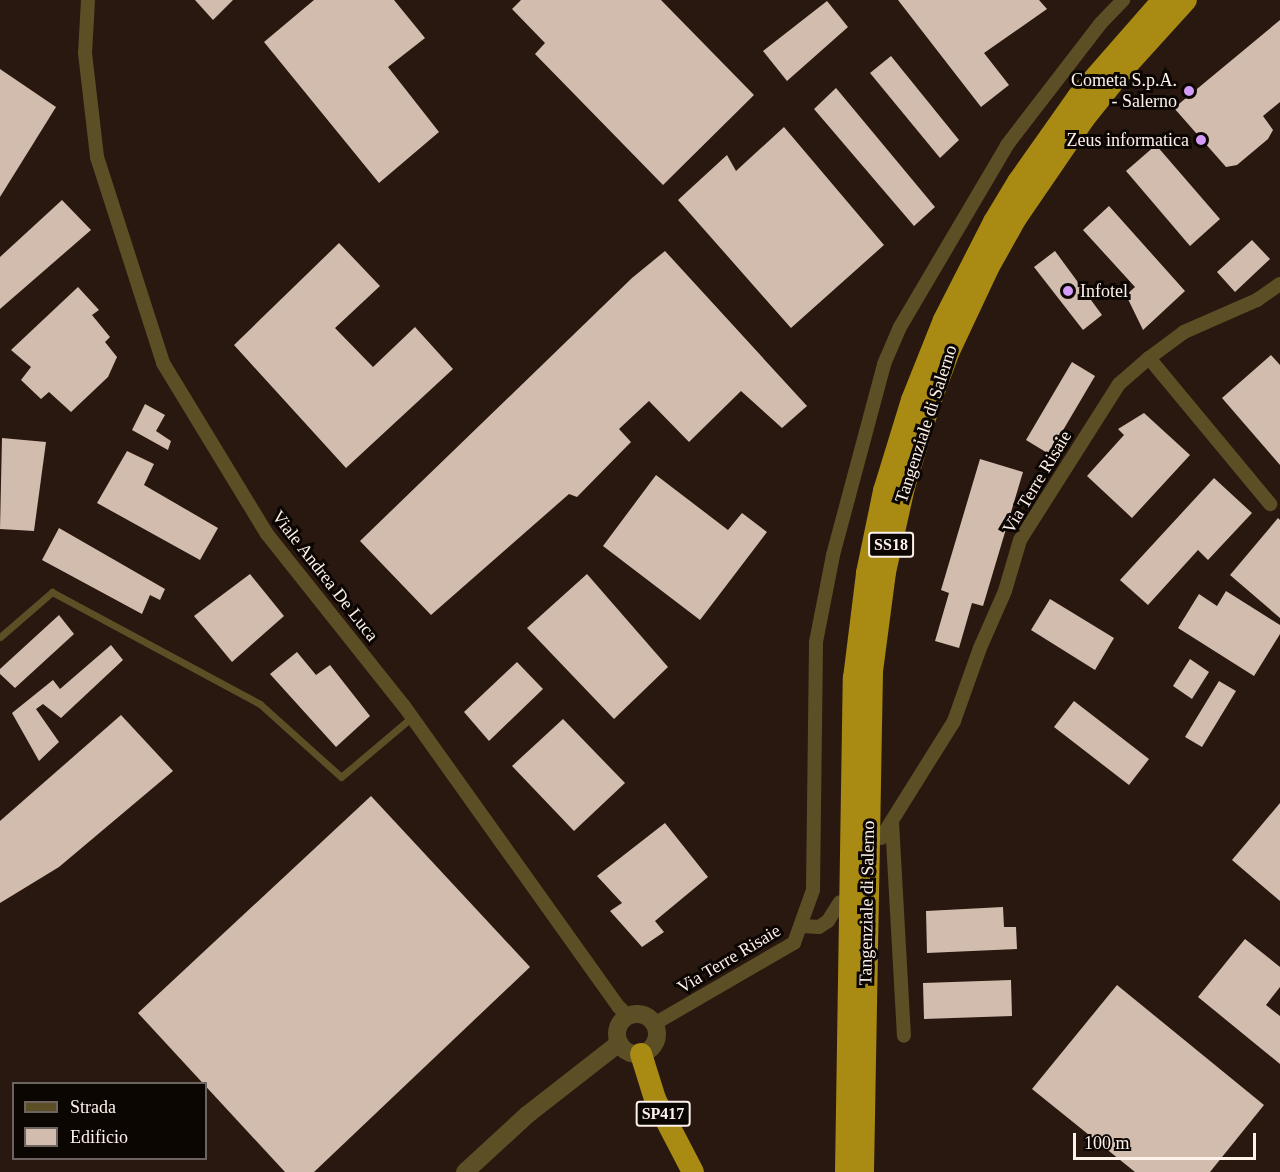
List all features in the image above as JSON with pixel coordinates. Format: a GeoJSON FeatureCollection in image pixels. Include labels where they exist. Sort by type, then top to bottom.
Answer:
{"type":"FeatureCollection","features":[{"type":"Feature","properties":{"kind":"highway","name":"Tangenziale di Salerno"},"geometry":{"type":"LineString","coordinates":[[846,1172],[854,678],[867,573],[884,491],[912,400],[940,329],[993,222],[1018,182],[1078,97],[1162,0]]}},
{"type":"Feature","properties":{"kind":"highway","name":"Tangenziale di Salerno"},"geometry":{"type":"LineString","coordinates":[[863,1172],[872,682],[885,572],[904,487],[949,351],[988,268],[1016,218],[1083,120],[1126,66],[1186,0]]}},
{"type":"Feature","properties":{"kind":"highway","name":"SP417"},"geometry":{"type":"LineString","coordinates":[[641,1054],[655,1099],[693,1172]]}},
{"type":"Feature","properties":{"kind":"street","name":"Viale Andrea De Luca"},"geometry":{"type":"LineString","coordinates":[[88,0],[85,53],[97,157],[163,363],[267,534],[412,717],[619,1007],[628,1016]]}},
{"type":"Feature","properties":{"kind":"street"},"geometry":{"type":"LineString","coordinates":[[802,926],[813,890],[816,642],[833,555],[884,364],[900,327],[1007,145],[1101,22],[1123,0]]}},
{"type":"Feature","properties":{"kind":"street","name":"Via Terre Risaie"},"geometry":{"type":"LineString","coordinates":[[881,838],[954,721],[980,648],[1005,591],[1020,540],[1119,384],[1184,332],[1257,300],[1280,284]]}},
{"type":"Feature","properties":{"kind":"street"},"geometry":{"type":"LineString","coordinates":[[1149,358],[1270,504]]}},
{"type":"Feature","properties":{"kind":"street"},"geometry":{"type":"LineString","coordinates":[[892,822],[904,1036]]}},
{"type":"Feature","properties":{"kind":"street","name":"Via Terre Risaie"},"geometry":{"type":"LineString","coordinates":[[654,1024],[794,943],[802,926],[819,927],[828,921],[840,902]]}},
{"type":"Feature","properties":{"kind":"street"},"geometry":{"type":"LineString","coordinates":[[628,1016],[645,1016],[654,1024],[655,1042],[641,1054],[628,1052],[619,1043],[619,1024],[628,1016]]}},
{"type":"Feature","properties":{"kind":"street"},"geometry":{"type":"LineString","coordinates":[[465,1172],[527,1115],[608,1048],[619,1043]]}},
{"type":"Feature","properties":{"kind":"lane"},"geometry":{"type":"LineString","coordinates":[[0,637],[52,591],[260,704],[341,777],[412,717]]}},
{"type":"Feature","properties":{"kind":"building"},"geometry":{"type":"Polygon","coordinates":[[[195,0],[233,0],[213,20],[195,0]]]}},
{"type":"Feature","properties":{"kind":"building"},"geometry":{"type":"Polygon","coordinates":[[[314,0],[394,0],[425,38],[388,67],[439,132],[379,183],[264,42],[314,0]]]}},
{"type":"Feature","properties":{"kind":"building"},"geometry":{"type":"Polygon","coordinates":[[[521,0],[661,0],[754,95],[663,185],[535,54],[545,43],[512,9],[521,0]]]}},
{"type":"Feature","properties":{"kind":"building"},"geometry":{"type":"Polygon","coordinates":[[[898,0],[1039,0],[1047,9],[984,53],[1009,85],[981,107],[898,0]]]}},
{"type":"Feature","properties":{"kind":"building"},"geometry":{"type":"Polygon","coordinates":[[[827,1],[848,27],[787,81],[763,51],[827,1]]]}},
{"type":"Feature","properties":{"kind":"building"},"geometry":{"type":"Polygon","coordinates":[[[1280,20],[1280,102],[1263,116],[1273,130],[1268,139],[1237,165],[1226,167],[1174,108],[1280,20]]]}},
{"type":"Feature","properties":{"kind":"building"},"geometry":{"type":"Polygon","coordinates":[[[891,56],[959,140],[940,158],[870,73],[891,56]]]}},
{"type":"Feature","properties":{"kind":"building"},"geometry":{"type":"Polygon","coordinates":[[[0,69],[56,107],[0,197],[0,69]]]}},
{"type":"Feature","properties":{"kind":"building"},"geometry":{"type":"Polygon","coordinates":[[[836,88],[935,207],[914,226],[814,109],[836,88]]]}},
{"type":"Feature","properties":{"kind":"building"},"geometry":{"type":"Polygon","coordinates":[[[784,127],[884,245],[791,328],[678,200],[727,155],[736,171],[784,127]]]}},
{"type":"Feature","properties":{"kind":"building"},"geometry":{"type":"Polygon","coordinates":[[[1156,145],[1220,219],[1190,246],[1126,171],[1156,145]]]}},
{"type":"Feature","properties":{"kind":"building"},"geometry":{"type":"Polygon","coordinates":[[[62,200],[91,230],[0,309],[0,257],[62,200]]]}},
{"type":"Feature","properties":{"kind":"building"},"geometry":{"type":"Polygon","coordinates":[[[1109,206],[1185,291],[1143,330],[1126,295],[1135,287],[1083,230],[1109,206]]]}},
{"type":"Feature","properties":{"kind":"building"},"geometry":{"type":"Polygon","coordinates":[[[1252,240],[1270,259],[1235,292],[1217,272],[1252,240]]]}},
{"type":"Feature","properties":{"kind":"building"},"geometry":{"type":"Polygon","coordinates":[[[339,243],[380,286],[335,328],[373,367],[415,327],[453,369],[346,468],[234,345],[339,243]]]}},
{"type":"Feature","properties":{"kind":"building"},"geometry":{"type":"Polygon","coordinates":[[[665,251],[807,406],[782,428],[741,391],[689,442],[649,401],[619,429],[631,442],[577,497],[569,494],[431,615],[360,541],[632,278],[665,251]]]}},
{"type":"Feature","properties":{"kind":"building","name":"Infotel"},"geometry":{"type":"Polygon","coordinates":[[[1055,251],[1102,315],[1083,330],[1034,267],[1055,251]]]}},
{"type":"Feature","properties":{"kind":"building"},"geometry":{"type":"Polygon","coordinates":[[[78,287],[99,310],[92,315],[110,337],[105,342],[117,357],[108,377],[71,412],[49,392],[41,399],[21,380],[31,367],[11,350],[78,287]]]}},
{"type":"Feature","properties":{"kind":"building"},"geometry":{"type":"Polygon","coordinates":[[[1271,355],[1280,365],[1280,465],[1222,398],[1271,355]]]}},
{"type":"Feature","properties":{"kind":"building"},"geometry":{"type":"Polygon","coordinates":[[[1072,362],[1095,376],[1049,454],[1026,440],[1072,362]]]}},
{"type":"Feature","properties":{"kind":"building"},"geometry":{"type":"Polygon","coordinates":[[[145,404],[165,415],[156,431],[171,441],[168,450],[132,430],[145,404]]]}},
{"type":"Feature","properties":{"kind":"building"},"geometry":{"type":"Polygon","coordinates":[[[1144,413],[1190,455],[1132,518],[1087,476],[1124,435],[1118,429],[1144,413]]]}},
{"type":"Feature","properties":{"kind":"building"},"geometry":{"type":"Polygon","coordinates":[[[2,438],[46,442],[34,531],[0,529],[2,438]]]}},
{"type":"Feature","properties":{"kind":"building"},"geometry":{"type":"Polygon","coordinates":[[[127,451],[154,464],[144,485],[218,528],[200,560],[97,503],[127,451]]]}},
{"type":"Feature","properties":{"kind":"building"},"geometry":{"type":"Polygon","coordinates":[[[980,459],[1023,472],[983,606],[972,603],[959,648],[935,641],[949,593],[941,590],[980,459]]]}},
{"type":"Feature","properties":{"kind":"building"},"geometry":{"type":"Polygon","coordinates":[[[656,475],[728,530],[742,513],[767,532],[700,620],[603,546],[656,475]]]}},
{"type":"Feature","properties":{"kind":"building"},"geometry":{"type":"Polygon","coordinates":[[[1214,478],[1252,513],[1208,560],[1198,550],[1148,605],[1120,580],[1214,478]]]}},
{"type":"Feature","properties":{"kind":"building"},"geometry":{"type":"Polygon","coordinates":[[[1278,518],[1280,520],[1280,618],[1230,575],[1278,518]]]}},
{"type":"Feature","properties":{"kind":"building"},"geometry":{"type":"Polygon","coordinates":[[[59,528],[165,589],[160,600],[150,595],[142,614],[42,560],[59,528]]]}},
{"type":"Feature","properties":{"kind":"building"},"geometry":{"type":"Polygon","coordinates":[[[250,574],[284,616],[232,662],[194,616],[250,574]]]}},
{"type":"Feature","properties":{"kind":"building"},"geometry":{"type":"Polygon","coordinates":[[[587,574],[668,667],[614,719],[527,628],[587,574]]]}},
{"type":"Feature","properties":{"kind":"building"},"geometry":{"type":"Polygon","coordinates":[[[1226,591],[1280,625],[1280,634],[1254,676],[1178,628],[1199,594],[1217,606],[1226,591]]]}},
{"type":"Feature","properties":{"kind":"building"},"geometry":{"type":"Polygon","coordinates":[[[1050,599],[1114,638],[1095,670],[1031,630],[1050,599]]]}},
{"type":"Feature","properties":{"kind":"building"},"geometry":{"type":"Polygon","coordinates":[[[59,615],[74,634],[15,688],[0,674],[0,669],[59,615]]]}},
{"type":"Feature","properties":{"kind":"building"},"geometry":{"type":"Polygon","coordinates":[[[111,645],[123,660],[61,718],[43,704],[36,709],[59,742],[39,761],[12,713],[53,680],[60,689],[111,645]]]}},
{"type":"Feature","properties":{"kind":"building"},"geometry":{"type":"Polygon","coordinates":[[[297,652],[316,675],[330,665],[370,716],[336,747],[270,674],[297,652]]]}},
{"type":"Feature","properties":{"kind":"building"},"geometry":{"type":"Polygon","coordinates":[[[1190,659],[1209,672],[1192,699],[1173,686],[1190,659]]]}},
{"type":"Feature","properties":{"kind":"building"},"geometry":{"type":"Polygon","coordinates":[[[517,662],[543,689],[489,741],[464,712],[517,662]]]}},
{"type":"Feature","properties":{"kind":"building"},"geometry":{"type":"Polygon","coordinates":[[[1219,681],[1236,691],[1202,747],[1185,737],[1219,681]]]}},
{"type":"Feature","properties":{"kind":"building"},"geometry":{"type":"Polygon","coordinates":[[[1074,701],[1149,759],[1129,785],[1054,727],[1074,701]]]}},
{"type":"Feature","properties":{"kind":"building"},"geometry":{"type":"Polygon","coordinates":[[[121,715],[173,771],[59,867],[0,903],[0,821],[121,715]]]}},
{"type":"Feature","properties":{"kind":"building"},"geometry":{"type":"Polygon","coordinates":[[[563,719],[625,783],[574,831],[512,766],[563,719]]]}},
{"type":"Feature","properties":{"kind":"building"},"geometry":{"type":"Polygon","coordinates":[[[371,796],[530,967],[314,1172],[285,1172],[207,1088],[207,1082],[202,1082],[138,1013],[371,796]]]}},
{"type":"Feature","properties":{"kind":"building"},"geometry":{"type":"Polygon","coordinates":[[[1280,803],[1280,901],[1232,860],[1280,803]]]}},
{"type":"Feature","properties":{"kind":"building"},"geometry":{"type":"Polygon","coordinates":[[[665,823],[708,877],[655,921],[664,932],[642,947],[610,911],[622,903],[597,876],[665,823]]]}},
{"type":"Feature","properties":{"kind":"building"},"geometry":{"type":"Polygon","coordinates":[[[1003,907],[1004,927],[1016,927],[1017,949],[927,953],[926,911],[1003,907]]]}},
{"type":"Feature","properties":{"kind":"building"},"geometry":{"type":"Polygon","coordinates":[[[1245,939],[1280,967],[1280,987],[1266,1005],[1280,1016],[1280,1064],[1198,997],[1245,939]]]}},
{"type":"Feature","properties":{"kind":"building"},"geometry":{"type":"Polygon","coordinates":[[[1011,980],[1012,1016],[924,1019],[923,983],[1011,980]]]}},
{"type":"Feature","properties":{"kind":"building"},"geometry":{"type":"Polygon","coordinates":[[[1117,985],[1264,1105],[1210,1172],[1135,1172],[1032,1089],[1117,985]]]}},
{"type":"Feature","properties":{"kind":"place","name":"Cometa S.p.A. - Salerno"},"geometry":{"type":"Point","coordinates":[1189,91]}},
{"type":"Feature","properties":{"kind":"place","name":"Zeus informatica"},"geometry":{"type":"Point","coordinates":[1201,140]}},
{"type":"Feature","properties":{"kind":"place","name":"Infotel"},"geometry":{"type":"Point","coordinates":[1068,291]}}]}
